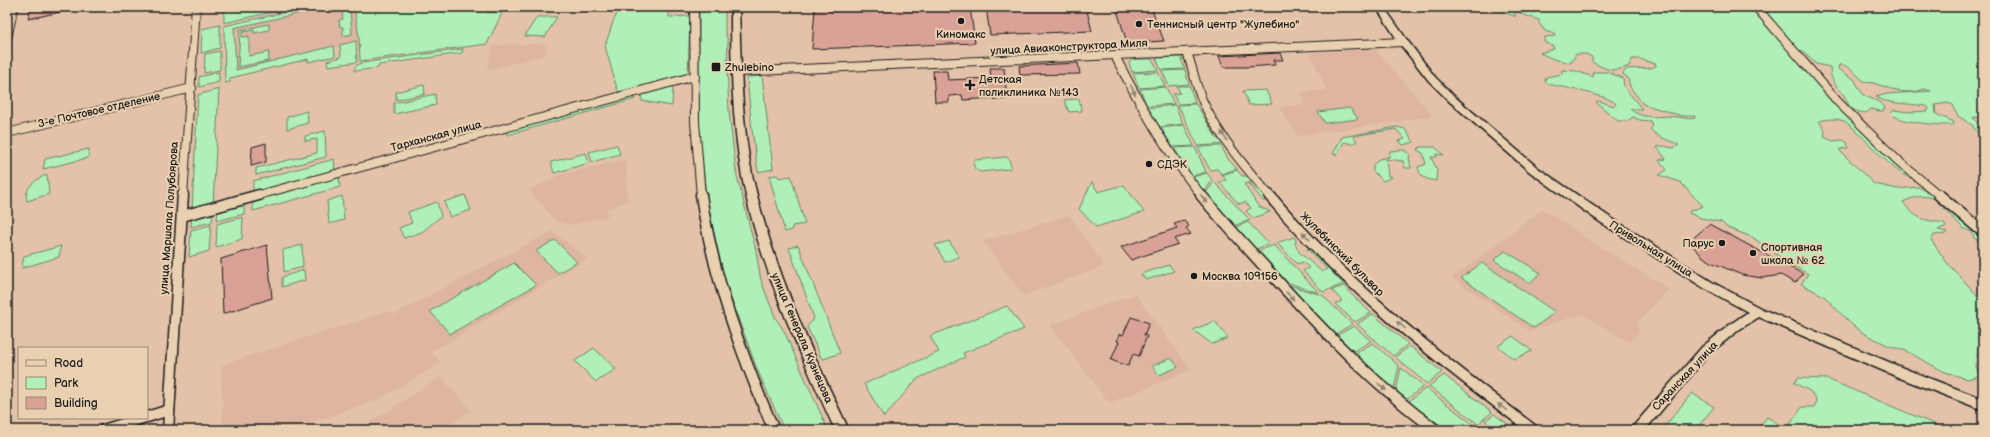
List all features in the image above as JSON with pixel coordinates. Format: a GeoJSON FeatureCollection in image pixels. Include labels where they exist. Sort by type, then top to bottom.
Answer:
{"type":"FeatureCollection","features":[{"type":"Feature","properties":{"kind":"main road","name":"улица Генерала Кузнецова"},"geometry":{"type":"LineString","coordinates":[[735,7],[736,72],[748,177],[764,240],[795,326],[842,430]]}},
{"type":"Feature","properties":{"kind":"main road","name":"Привольная улица"},"geometry":{"type":"LineString","coordinates":[[1380,7],[1403,42],[1432,79],[1452,99],[1534,170],[1559,189],[1708,285],[1758,312],[1904,374],[1983,405]]}},
{"type":"Feature","properties":{"kind":"main road","name":"Саранская улица"},"geometry":{"type":"LineString","coordinates":[[1636,430],[1706,350],[1736,326],[1758,312]]}},
{"type":"Feature","properties":{"kind":"street"},"geometry":{"type":"LineString","coordinates":[[7,38],[14,7]]}},
{"type":"Feature","properties":{"kind":"street","name":"улица Маршала Полубоярова"},"geometry":{"type":"LineString","coordinates":[[168,430],[192,88],[196,7]]}},
{"type":"Feature","properties":{"kind":"street"},"geometry":{"type":"LineString","coordinates":[[694,7],[694,122],[700,191],[710,247],[722,298],[755,386],[774,430]]}},
{"type":"Feature","properties":{"kind":"street"},"geometry":{"type":"LineString","coordinates":[[1756,7],[1838,102],[1898,160],[1983,232]]}},
{"type":"Feature","properties":{"kind":"street","name":"улица Авиаконструктора Миля"},"geometry":{"type":"LineString","coordinates":[[736,72],[1403,42]]}},
{"type":"Feature","properties":{"kind":"street","name":"Жулебинский бульвар"},"geometry":{"type":"LineString","coordinates":[[1187,52],[1204,104],[1233,150],[1276,205],[1374,304],[1474,386],[1533,430]]}},
{"type":"Feature","properties":{"kind":"street"},"geometry":{"type":"LineString","coordinates":[[1115,56],[1141,108],[1187,178],[1223,222],[1336,345],[1402,405],[1436,430]]}},
{"type":"Feature","properties":{"kind":"street","name":"Тарханская улица"},"geometry":{"type":"LineString","coordinates":[[182,216],[695,76]]}},
{"type":"Feature","properties":{"kind":"street","name":"3-е Почтовое отделение"},"geometry":{"type":"LineString","coordinates":[[7,133],[192,88]]}},
{"type":"Feature","properties":{"kind":"street"},"geometry":{"type":"LineString","coordinates":[[148,417],[169,410]]}},
{"type":"Feature","properties":{"kind":"street"},"geometry":{"type":"LineString","coordinates":[[103,430],[140,419]]}},
{"type":"Feature","properties":{"kind":"shaded area"},"geometry":{"type":"Polygon","coordinates":[[[312,7],[381,7],[365,41],[233,73],[232,25],[312,7]]]}},
{"type":"Feature","properties":{"kind":"shaded area"},"geometry":{"type":"Polygon","coordinates":[[[547,44],[545,55],[487,70],[493,45],[547,44]]]}},
{"type":"Feature","properties":{"kind":"shaded area"},"geometry":{"type":"Polygon","coordinates":[[[1375,49],[1433,116],[1298,136],[1279,107],[1306,104],[1301,92],[1327,90],[1310,53],[1375,49]]]}},
{"type":"Feature","properties":{"kind":"shaded area"},"geometry":{"type":"Polygon","coordinates":[[[626,159],[627,201],[607,209],[607,217],[568,225],[556,221],[529,190],[559,175],[626,159]]]}},
{"type":"Feature","properties":{"kind":"shaded area"},"geometry":{"type":"Polygon","coordinates":[[[1543,209],[1595,244],[1669,289],[1637,323],[1639,332],[1629,342],[1582,314],[1530,331],[1452,278],[1543,209]]]}},
{"type":"Feature","properties":{"kind":"shaded area"},"geometry":{"type":"Polygon","coordinates":[[[1069,215],[1104,266],[1024,296],[983,241],[1069,215]]]}},
{"type":"Feature","properties":{"kind":"shaded area"},"geometry":{"type":"Polygon","coordinates":[[[552,231],[587,259],[431,352],[441,363],[379,399],[291,430],[223,430],[221,365],[389,311],[393,315],[552,231]]]}},
{"type":"Feature","properties":{"kind":"shaded area"},"geometry":{"type":"Polygon","coordinates":[[[1135,294],[1191,370],[1109,403],[1050,325],[1135,294]]]}},
{"type":"Feature","properties":{"kind":"shaded area"},"geometry":{"type":"Polygon","coordinates":[[[441,377],[471,410],[442,430],[358,430],[441,377]]]}},
{"type":"Feature","properties":{"kind":"green space"},"geometry":{"type":"Polygon","coordinates":[[[240,7],[295,7],[224,23],[224,11],[240,7]]]}},
{"type":"Feature","properties":{"kind":"green space"},"geometry":{"type":"Polygon","coordinates":[[[308,7],[317,7],[318,9],[234,28],[236,70],[334,46],[335,56],[308,62],[308,59],[230,78],[230,82],[225,83],[224,26],[308,7]]]}},
{"type":"Feature","properties":{"kind":"green space"},"geometry":{"type":"Polygon","coordinates":[[[346,7],[350,9],[352,34],[343,36],[343,27],[340,27],[339,20],[343,19],[342,11],[338,11],[338,9],[346,7]]]}},
{"type":"Feature","properties":{"kind":"green space"},"geometry":{"type":"Polygon","coordinates":[[[354,7],[450,7],[449,9],[481,12],[485,8],[487,9],[485,12],[502,13],[487,44],[360,61],[359,37],[354,7]]]}},
{"type":"Feature","properties":{"kind":"green space"},"geometry":{"type":"Polygon","coordinates":[[[620,7],[669,7],[669,17],[690,16],[688,75],[618,92],[605,46],[620,7]]]}},
{"type":"Feature","properties":{"kind":"green space"},"geometry":{"type":"Polygon","coordinates":[[[699,7],[725,7],[725,32],[728,41],[727,66],[729,112],[736,172],[756,251],[761,281],[775,317],[784,331],[828,430],[784,430],[757,369],[725,282],[707,203],[699,130],[699,7]]]}},
{"type":"Feature","properties":{"kind":"green space"},"geometry":{"type":"Polygon","coordinates":[[[1489,7],[1983,7],[1983,120],[1975,117],[1973,118],[1983,129],[1983,135],[1979,135],[1972,125],[1958,116],[1953,105],[1948,103],[1935,105],[1936,114],[1954,122],[1952,125],[1919,123],[1901,119],[1891,113],[1894,110],[1910,112],[1928,111],[1929,108],[1926,106],[1891,102],[1876,97],[1887,94],[1931,91],[1924,89],[1906,92],[1866,82],[1847,66],[1839,65],[1838,69],[1854,79],[1863,95],[1879,102],[1885,107],[1883,111],[1871,109],[1866,113],[1858,112],[1850,107],[1831,77],[1830,67],[1816,64],[1802,51],[1798,50],[1801,59],[1917,178],[1910,178],[1901,173],[1844,121],[1832,119],[1819,121],[1825,131],[1824,137],[1833,141],[1843,140],[1847,142],[1848,148],[1840,149],[1840,151],[1874,184],[1898,189],[1918,187],[1937,196],[1964,218],[1983,238],[1983,243],[1974,238],[1972,232],[1963,228],[1935,199],[1931,197],[1919,197],[1903,202],[1912,213],[1917,216],[1925,220],[1944,223],[1946,226],[1938,230],[1947,232],[1945,234],[1934,235],[1931,240],[1948,264],[1981,299],[1983,316],[1981,317],[1976,366],[1979,376],[1967,379],[1943,371],[1906,351],[1887,345],[1865,334],[1852,325],[1824,296],[1801,284],[1808,274],[1790,264],[1752,237],[1728,228],[1721,222],[1701,218],[1689,213],[1690,211],[1703,206],[1680,182],[1659,175],[1667,170],[1659,160],[1666,159],[1657,147],[1664,146],[1672,148],[1678,146],[1678,144],[1656,135],[1650,129],[1653,126],[1650,121],[1640,120],[1633,117],[1627,121],[1618,121],[1596,102],[1599,101],[1614,106],[1616,104],[1612,101],[1596,95],[1545,82],[1546,77],[1562,74],[1562,70],[1576,71],[1593,77],[1594,72],[1607,72],[1623,78],[1624,87],[1642,109],[1630,109],[1636,113],[1653,117],[1670,116],[1688,119],[1695,118],[1695,116],[1682,116],[1643,104],[1630,87],[1628,78],[1623,74],[1626,69],[1651,68],[1656,66],[1656,64],[1640,59],[1632,59],[1629,66],[1610,70],[1592,62],[1592,57],[1586,54],[1576,54],[1571,63],[1553,59],[1540,53],[1554,49],[1553,46],[1544,42],[1545,37],[1555,36],[1555,34],[1545,31],[1539,23],[1539,20],[1521,14],[1520,8],[1511,8],[1516,16],[1514,16],[1489,7]]]}},
{"type":"Feature","properties":{"kind":"green space"},"geometry":{"type":"Polygon","coordinates":[[[537,17],[557,17],[545,37],[525,36],[537,17]]]}},
{"type":"Feature","properties":{"kind":"green space"},"geometry":{"type":"Polygon","coordinates":[[[269,24],[269,30],[254,33],[254,30],[242,32],[242,37],[249,36],[249,56],[269,52],[268,61],[238,67],[240,30],[269,24]]]}},
{"type":"Feature","properties":{"kind":"green space"},"geometry":{"type":"Polygon","coordinates":[[[220,25],[220,48],[201,53],[202,29],[220,25]]]}},
{"type":"Feature","properties":{"kind":"green space"},"geometry":{"type":"Polygon","coordinates":[[[356,41],[357,62],[328,66],[327,61],[341,57],[340,45],[356,41]]]}},
{"type":"Feature","properties":{"kind":"green space"},"geometry":{"type":"Polygon","coordinates":[[[463,49],[462,53],[379,65],[378,68],[354,71],[356,66],[361,63],[463,49]]]}},
{"type":"Feature","properties":{"kind":"green space"},"geometry":{"type":"Polygon","coordinates":[[[220,51],[220,70],[204,73],[205,54],[220,51]]]}},
{"type":"Feature","properties":{"kind":"green space"},"geometry":{"type":"Polygon","coordinates":[[[1186,57],[1186,59],[1181,59],[1185,69],[1161,70],[1156,58],[1186,57]]]}},
{"type":"Feature","properties":{"kind":"green space"},"geometry":{"type":"Polygon","coordinates":[[[1133,59],[1152,59],[1158,70],[1132,72],[1129,63],[1133,59]]]}},
{"type":"Feature","properties":{"kind":"green space"},"geometry":{"type":"Polygon","coordinates":[[[1185,70],[1189,84],[1169,86],[1162,71],[1185,70]]]}},
{"type":"Feature","properties":{"kind":"green space"},"geometry":{"type":"Polygon","coordinates":[[[219,72],[219,82],[199,87],[199,77],[219,72]]]}},
{"type":"Feature","properties":{"kind":"green space"},"geometry":{"type":"Polygon","coordinates":[[[1158,72],[1165,86],[1139,88],[1133,73],[1158,72]]]}},
{"type":"Feature","properties":{"kind":"green space"},"geometry":{"type":"Polygon","coordinates":[[[762,76],[773,169],[758,172],[747,77],[762,76]]]}},
{"type":"Feature","properties":{"kind":"green space"},"geometry":{"type":"Polygon","coordinates":[[[673,84],[672,106],[642,101],[641,93],[673,84]]]}},
{"type":"Feature","properties":{"kind":"green space"},"geometry":{"type":"Polygon","coordinates":[[[424,85],[425,94],[396,100],[396,92],[424,85]]]}},
{"type":"Feature","properties":{"kind":"green space"},"geometry":{"type":"Polygon","coordinates":[[[1177,86],[1190,86],[1195,103],[1178,104],[1173,94],[1180,93],[1177,86]]]}},
{"type":"Feature","properties":{"kind":"green space"},"geometry":{"type":"Polygon","coordinates":[[[1166,87],[1174,104],[1147,106],[1140,89],[1166,87]]]}},
{"type":"Feature","properties":{"kind":"green space"},"geometry":{"type":"Polygon","coordinates":[[[219,89],[213,205],[192,210],[198,95],[219,89]]]}},
{"type":"Feature","properties":{"kind":"green space"},"geometry":{"type":"Polygon","coordinates":[[[1266,90],[1272,104],[1249,105],[1243,91],[1266,90]]]}},
{"type":"Feature","properties":{"kind":"green space"},"geometry":{"type":"Polygon","coordinates":[[[435,94],[436,105],[394,114],[394,103],[435,94]]]}},
{"type":"Feature","properties":{"kind":"green space"},"geometry":{"type":"Polygon","coordinates":[[[632,97],[635,99],[507,135],[507,131],[632,97]]]}},
{"type":"Feature","properties":{"kind":"green space"},"geometry":{"type":"Polygon","coordinates":[[[1079,99],[1082,111],[1069,112],[1064,100],[1079,99]]]}},
{"type":"Feature","properties":{"kind":"green space"},"geometry":{"type":"Polygon","coordinates":[[[1196,104],[1217,139],[1223,139],[1226,144],[1198,146],[1178,105],[1196,104]]]}},
{"type":"Feature","properties":{"kind":"green space"},"geometry":{"type":"Polygon","coordinates":[[[1175,105],[1183,124],[1160,127],[1148,108],[1175,105]]]}},
{"type":"Feature","properties":{"kind":"green space"},"geometry":{"type":"Polygon","coordinates":[[[1350,108],[1358,119],[1325,123],[1318,112],[1350,108]]]}},
{"type":"Feature","properties":{"kind":"green space"},"geometry":{"type":"Polygon","coordinates":[[[307,111],[308,123],[287,129],[287,117],[307,111]]]}},
{"type":"Feature","properties":{"kind":"green space"},"geometry":{"type":"Polygon","coordinates":[[[1184,125],[1194,146],[1173,147],[1161,128],[1184,125]]]}},
{"type":"Feature","properties":{"kind":"green space"},"geometry":{"type":"Polygon","coordinates":[[[1397,127],[1405,129],[1414,142],[1403,145],[1399,141],[1405,139],[1396,129],[1353,136],[1357,141],[1352,144],[1344,142],[1336,155],[1333,154],[1342,137],[1397,127]]]}},
{"type":"Feature","properties":{"kind":"green space"},"geometry":{"type":"Polygon","coordinates":[[[325,131],[326,157],[256,175],[256,168],[317,153],[317,139],[305,141],[305,136],[325,131]]]}},
{"type":"Feature","properties":{"kind":"green space"},"geometry":{"type":"Polygon","coordinates":[[[617,145],[620,154],[592,162],[589,152],[617,145]]]}},
{"type":"Feature","properties":{"kind":"green space"},"geometry":{"type":"Polygon","coordinates":[[[1221,146],[1228,159],[1237,169],[1221,174],[1217,169],[1210,170],[1198,147],[1221,146]]]}},
{"type":"Feature","properties":{"kind":"green space"},"geometry":{"type":"Polygon","coordinates":[[[1195,147],[1206,172],[1192,176],[1174,148],[1195,147]]]}},
{"type":"Feature","properties":{"kind":"green space"},"geometry":{"type":"Polygon","coordinates":[[[1420,147],[1435,147],[1444,155],[1436,154],[1437,157],[1431,157],[1437,170],[1436,181],[1426,179],[1420,174],[1418,167],[1426,164],[1423,153],[1417,150],[1420,147]]]}},
{"type":"Feature","properties":{"kind":"green space"},"geometry":{"type":"Polygon","coordinates":[[[89,149],[88,158],[43,169],[45,159],[89,149]]]}},
{"type":"Feature","properties":{"kind":"green space"},"geometry":{"type":"Polygon","coordinates":[[[1403,150],[1410,154],[1409,157],[1411,168],[1405,168],[1403,161],[1386,159],[1388,176],[1392,177],[1383,181],[1373,171],[1373,165],[1379,159],[1389,157],[1390,151],[1403,150]]]}},
{"type":"Feature","properties":{"kind":"green space"},"geometry":{"type":"Polygon","coordinates":[[[586,153],[589,163],[554,173],[551,162],[586,153]]]}},
{"type":"Feature","properties":{"kind":"green space"},"geometry":{"type":"Polygon","coordinates":[[[1006,157],[1009,159],[1011,167],[1009,169],[980,172],[975,169],[973,163],[975,160],[1006,157]]]}},
{"type":"Feature","properties":{"kind":"green space"},"geometry":{"type":"Polygon","coordinates":[[[334,159],[335,172],[253,194],[253,181],[334,159]]]}},
{"type":"Feature","properties":{"kind":"green space"},"geometry":{"type":"Polygon","coordinates":[[[1237,170],[1242,176],[1249,176],[1253,180],[1249,182],[1257,190],[1262,191],[1267,197],[1265,201],[1262,200],[1249,183],[1244,184],[1258,206],[1270,212],[1253,218],[1246,211],[1251,208],[1245,202],[1239,204],[1219,182],[1226,180],[1222,175],[1237,170]]]}},
{"type":"Feature","properties":{"kind":"green space"},"geometry":{"type":"Polygon","coordinates":[[[1207,173],[1212,180],[1204,193],[1193,177],[1207,173]]]}},
{"type":"Feature","properties":{"kind":"green space"},"geometry":{"type":"Polygon","coordinates":[[[47,175],[49,194],[27,201],[27,192],[32,184],[39,178],[47,175]]]}},
{"type":"Feature","properties":{"kind":"green space"},"geometry":{"type":"Polygon","coordinates":[[[777,175],[779,178],[791,176],[805,224],[792,226],[792,230],[785,232],[769,176],[777,175]]]}},
{"type":"Feature","properties":{"kind":"green space"},"geometry":{"type":"Polygon","coordinates":[[[339,176],[340,187],[253,211],[253,199],[339,176]]]}},
{"type":"Feature","properties":{"kind":"green space"},"geometry":{"type":"Polygon","coordinates":[[[1092,182],[1098,192],[1124,185],[1144,212],[1096,227],[1079,209],[1092,182]]]}},
{"type":"Feature","properties":{"kind":"green space"},"geometry":{"type":"Polygon","coordinates":[[[1214,182],[1250,220],[1233,226],[1205,194],[1214,182]]]}},
{"type":"Feature","properties":{"kind":"green space"},"geometry":{"type":"Polygon","coordinates":[[[465,195],[471,210],[450,217],[444,202],[465,195]]]}},
{"type":"Feature","properties":{"kind":"green space"},"geometry":{"type":"Polygon","coordinates":[[[342,196],[344,220],[329,224],[327,201],[342,196]]]}},
{"type":"Feature","properties":{"kind":"green space"},"geometry":{"type":"Polygon","coordinates":[[[244,201],[244,214],[217,221],[218,208],[244,201]]]}},
{"type":"Feature","properties":{"kind":"green space"},"geometry":{"type":"Polygon","coordinates":[[[437,202],[441,216],[422,232],[404,238],[399,228],[412,223],[408,212],[437,202]]]}},
{"type":"Feature","properties":{"kind":"green space"},"geometry":{"type":"Polygon","coordinates":[[[213,209],[212,222],[191,227],[192,215],[213,209]]]}},
{"type":"Feature","properties":{"kind":"green space"},"geometry":{"type":"Polygon","coordinates":[[[243,217],[242,239],[216,247],[217,224],[243,217]]]}},
{"type":"Feature","properties":{"kind":"green space"},"geometry":{"type":"Polygon","coordinates":[[[1248,222],[1269,244],[1254,250],[1234,228],[1248,222]]]}},
{"type":"Feature","properties":{"kind":"green space"},"geometry":{"type":"Polygon","coordinates":[[[211,225],[209,251],[189,257],[191,230],[211,225]]]}},
{"type":"Feature","properties":{"kind":"green space"},"geometry":{"type":"Polygon","coordinates":[[[1294,237],[1299,252],[1322,272],[1327,269],[1307,249],[1311,249],[1341,282],[1346,283],[1323,292],[1303,271],[1309,268],[1303,262],[1297,264],[1277,243],[1294,237]]]}},
{"type":"Feature","properties":{"kind":"green space"},"geometry":{"type":"Polygon","coordinates":[[[555,240],[577,262],[558,273],[536,251],[555,240]]]}},
{"type":"Feature","properties":{"kind":"green space"},"geometry":{"type":"Polygon","coordinates":[[[949,241],[959,257],[945,262],[935,245],[949,241]]]}},
{"type":"Feature","properties":{"kind":"green space"},"geometry":{"type":"Polygon","coordinates":[[[302,245],[303,267],[284,272],[283,250],[302,245]]]}},
{"type":"Feature","properties":{"kind":"green space"},"geometry":{"type":"Polygon","coordinates":[[[798,245],[840,353],[824,359],[821,357],[807,327],[814,318],[789,248],[798,245]]]}},
{"type":"Feature","properties":{"kind":"green space"},"geometry":{"type":"Polygon","coordinates":[[[1274,245],[1319,293],[1283,281],[1256,252],[1274,245]]]}},
{"type":"Feature","properties":{"kind":"green space"},"geometry":{"type":"Polygon","coordinates":[[[61,246],[59,257],[22,268],[24,256],[61,246]]]}},
{"type":"Feature","properties":{"kind":"green space"},"geometry":{"type":"Polygon","coordinates":[[[1505,251],[1541,273],[1529,283],[1494,260],[1505,251]]]}},
{"type":"Feature","properties":{"kind":"green space"},"geometry":{"type":"Polygon","coordinates":[[[514,263],[536,285],[450,334],[430,311],[514,263]]]}},
{"type":"Feature","properties":{"kind":"green space"},"geometry":{"type":"Polygon","coordinates":[[[1482,263],[1555,312],[1534,328],[1461,278],[1482,263]]]}},
{"type":"Feature","properties":{"kind":"green space"},"geometry":{"type":"Polygon","coordinates":[[[1169,265],[1174,271],[1146,280],[1141,274],[1169,265]]]}},
{"type":"Feature","properties":{"kind":"green space"},"geometry":{"type":"Polygon","coordinates":[[[304,270],[305,280],[282,287],[282,277],[304,270]]]}},
{"type":"Feature","properties":{"kind":"green space"},"geometry":{"type":"Polygon","coordinates":[[[1285,284],[1322,295],[1352,324],[1334,335],[1285,284]]]}},
{"type":"Feature","properties":{"kind":"green space"},"geometry":{"type":"Polygon","coordinates":[[[1347,285],[1345,288],[1371,313],[1355,322],[1335,304],[1342,301],[1332,290],[1347,285]]]}},
{"type":"Feature","properties":{"kind":"green space"},"geometry":{"type":"Polygon","coordinates":[[[1007,306],[1024,329],[963,353],[965,357],[917,379],[884,417],[864,384],[939,352],[930,336],[1007,306]]]}},
{"type":"Feature","properties":{"kind":"green space"},"geometry":{"type":"Polygon","coordinates":[[[1373,314],[1408,344],[1393,356],[1357,324],[1373,314]]]}},
{"type":"Feature","properties":{"kind":"green space"},"geometry":{"type":"Polygon","coordinates":[[[1215,321],[1228,338],[1212,344],[1193,330],[1215,321]]]}},
{"type":"Feature","properties":{"kind":"green space"},"geometry":{"type":"Polygon","coordinates":[[[1354,326],[1371,341],[1352,352],[1336,336],[1354,326]]]}},
{"type":"Feature","properties":{"kind":"green space"},"geometry":{"type":"Polygon","coordinates":[[[1513,336],[1532,351],[1514,359],[1498,346],[1513,336]]]}},
{"type":"Feature","properties":{"kind":"green space"},"geometry":{"type":"Polygon","coordinates":[[[1373,343],[1399,366],[1394,389],[1354,354],[1373,343]]]}},
{"type":"Feature","properties":{"kind":"green space"},"geometry":{"type":"Polygon","coordinates":[[[1410,346],[1442,372],[1427,384],[1395,357],[1410,346]]]}},
{"type":"Feature","properties":{"kind":"green space"},"geometry":{"type":"Polygon","coordinates":[[[594,348],[616,369],[596,382],[575,361],[594,348]]]}},
{"type":"Feature","properties":{"kind":"green space"},"geometry":{"type":"Polygon","coordinates":[[[1171,358],[1178,367],[1159,375],[1152,366],[1171,358]]]}},
{"type":"Feature","properties":{"kind":"green space"},"geometry":{"type":"Polygon","coordinates":[[[1401,368],[1424,386],[1406,400],[1396,391],[1401,368]]]}},
{"type":"Feature","properties":{"kind":"green space"},"geometry":{"type":"Polygon","coordinates":[[[1444,375],[1492,412],[1478,424],[1429,386],[1444,375]]]}},
{"type":"Feature","properties":{"kind":"green space"},"geometry":{"type":"Polygon","coordinates":[[[1798,378],[1827,379],[1948,430],[1758,429],[1767,417],[1783,427],[1789,426],[1802,407],[1815,407],[1816,399],[1810,391],[1794,383],[1798,378]]]}},
{"type":"Feature","properties":{"kind":"green space"},"geometry":{"type":"Polygon","coordinates":[[[1426,388],[1475,426],[1470,430],[1447,430],[1408,402],[1426,388]]]}},
{"type":"Feature","properties":{"kind":"green space"},"geometry":{"type":"Polygon","coordinates":[[[1692,393],[1714,407],[1695,430],[1662,430],[1692,393]]]}},
{"type":"Feature","properties":{"kind":"green space"},"geometry":{"type":"Polygon","coordinates":[[[1494,414],[1516,430],[1497,430],[1485,421],[1494,414]]]}},
{"type":"Feature","properties":{"kind":"building"},"geometry":{"type":"Polygon","coordinates":[[[31,7],[70,7],[70,10],[28,19],[31,7]]]}},
{"type":"Feature","properties":{"kind":"building"},"geometry":{"type":"Polygon","coordinates":[[[815,7],[970,7],[975,43],[812,49],[815,7]]]}},
{"type":"Feature","properties":{"kind":"building"},"geometry":{"type":"Polygon","coordinates":[[[986,7],[1086,7],[1092,31],[990,35],[986,7]]]}},
{"type":"Feature","properties":{"kind":"building","name":"Теннисный центр \"Жулебино\""},"geometry":{"type":"Polygon","coordinates":[[[1116,7],[1151,7],[1164,41],[1127,43],[1116,7]]]}},
{"type":"Feature","properties":{"kind":"building"},"geometry":{"type":"Polygon","coordinates":[[[1280,53],[1283,60],[1273,60],[1275,65],[1247,67],[1223,67],[1219,56],[1280,53]]]}},
{"type":"Feature","properties":{"kind":"building"},"geometry":{"type":"Polygon","coordinates":[[[1078,63],[1080,74],[1020,75],[1019,66],[1078,63]]]}},
{"type":"Feature","properties":{"kind":"building","name":"Детская поликлиника №143"},"geometry":{"type":"Polygon","coordinates":[[[990,68],[1004,68],[1007,99],[995,100],[994,98],[963,100],[962,95],[949,96],[949,102],[935,102],[933,71],[947,71],[948,80],[991,78],[990,68]]]}},
{"type":"Feature","properties":{"kind":"building"},"geometry":{"type":"Polygon","coordinates":[[[266,143],[266,162],[251,166],[252,147],[266,143]]]}},
{"type":"Feature","properties":{"kind":"building"},"geometry":{"type":"Polygon","coordinates":[[[1184,221],[1189,226],[1186,228],[1191,234],[1174,239],[1178,244],[1131,260],[1121,247],[1177,228],[1174,224],[1184,221]]]}},
{"type":"Feature","properties":{"kind":"building","name":"Спортивная школа № 62"},"geometry":{"type":"Polygon","coordinates":[[[1709,224],[1803,274],[1795,283],[1781,275],[1762,278],[1742,275],[1713,263],[1702,256],[1689,242],[1709,224]]]}},
{"type":"Feature","properties":{"kind":"building"},"geometry":{"type":"Polygon","coordinates":[[[267,245],[272,298],[223,314],[221,259],[267,245]]]}},
{"type":"Feature","properties":{"kind":"building"},"geometry":{"type":"Polygon","coordinates":[[[1131,317],[1149,323],[1144,335],[1147,336],[1139,356],[1133,354],[1128,366],[1111,360],[1119,342],[1117,341],[1120,334],[1123,335],[1131,317]]]}},
{"type":"Feature","properties":{"kind":"place","name":"Киномакс"},"geometry":{"type":"Point","coordinates":[961,21]}},
{"type":"Feature","properties":{"kind":"place","name":"Теннисный центр \"Жулебино\""},"geometry":{"type":"Point","coordinates":[1139,24]}},
{"type":"Feature","properties":{"kind":"place","name":"Zhulebino"},"geometry":{"type":"Point","coordinates":[716,67]}},
{"type":"Feature","properties":{"kind":"place","name":"Детская поликлиника №143"},"geometry":{"type":"Point","coordinates":[970,85]}},
{"type":"Feature","properties":{"kind":"place","name":"СДЭК"},"geometry":{"type":"Point","coordinates":[1149,164]}},
{"type":"Feature","properties":{"kind":"place","name":"Парус"},"geometry":{"type":"Point","coordinates":[1722,243]}},
{"type":"Feature","properties":{"kind":"place","name":"Спортивная школа № 62"},"geometry":{"type":"Point","coordinates":[1753,253]}},
{"type":"Feature","properties":{"kind":"place","name":"Москва 109156"},"geometry":{"type":"Point","coordinates":[1194,276]}}]}
